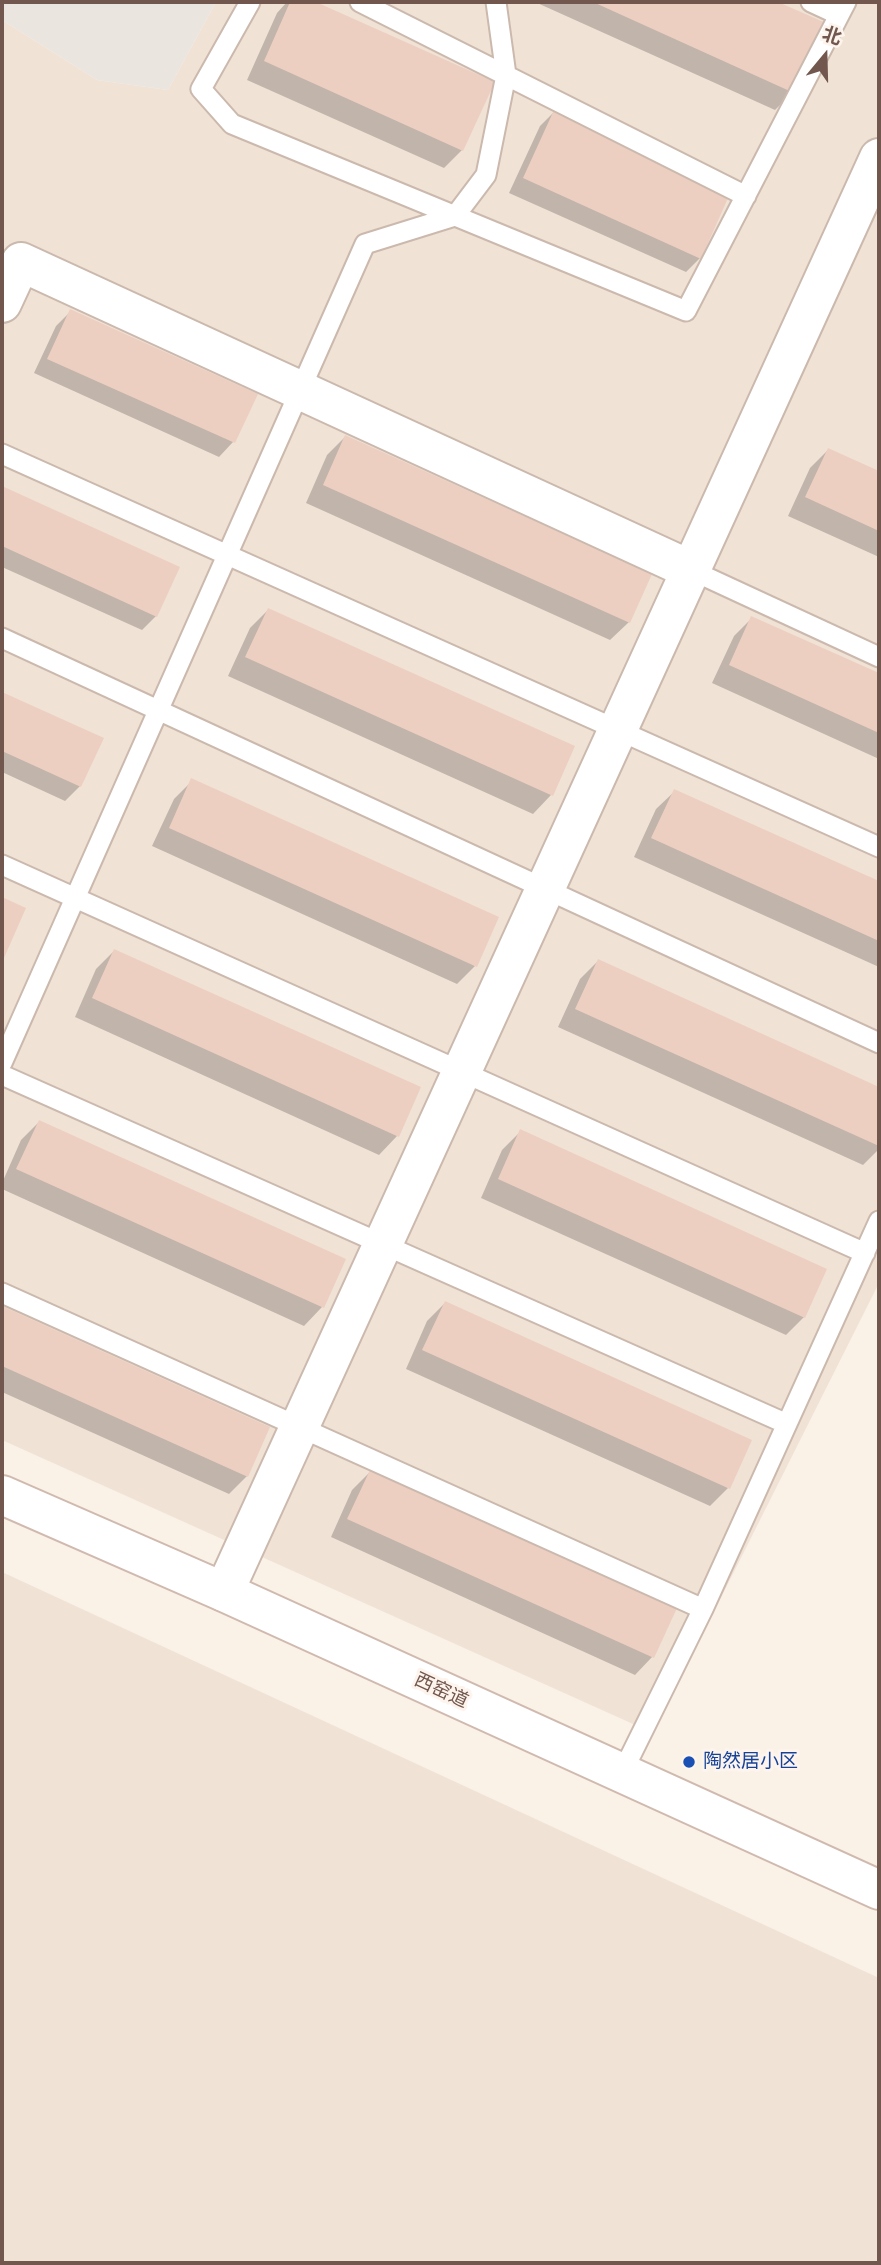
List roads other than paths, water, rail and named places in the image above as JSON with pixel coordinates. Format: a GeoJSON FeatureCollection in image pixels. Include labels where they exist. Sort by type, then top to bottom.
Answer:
{"type":"FeatureCollection","features":[{"type":"Feature","properties":{"kind":"street"},"geometry":{"type":"LineString","coordinates":[[224,1592],[879,158]]}},
{"type":"Feature","properties":{"kind":"street"},"geometry":{"type":"LineString","coordinates":[[2,303],[21,261],[691,570]]}},
{"type":"Feature","properties":{"kind":"street","name":"西窑道"},"geometry":{"type":"LineString","coordinates":[[2,1494],[879,1890]]}},
{"type":"Feature","properties":{"kind":"lane"},"geometry":{"type":"LineString","coordinates":[[250,2],[201,89],[232,124],[686,311],[843,8],[811,2]]}},
{"type":"Feature","properties":{"kind":"lane"},"geometry":{"type":"LineString","coordinates":[[360,2],[746,196]]}},
{"type":"Feature","properties":{"kind":"lane"},"geometry":{"type":"LineString","coordinates":[[2,1063],[365,244],[455,216],[486,176],[506,75],[496,2]]}},
{"type":"Feature","properties":{"kind":"lane"},"geometry":{"type":"LineString","coordinates":[[2,454],[879,848]]}},
{"type":"Feature","properties":{"kind":"lane"},"geometry":{"type":"LineString","coordinates":[[691,570],[879,657]]}},
{"type":"Feature","properties":{"kind":"lane"},"geometry":{"type":"LineString","coordinates":[[2,638],[879,1043]]}},
{"type":"Feature","properties":{"kind":"lane"},"geometry":{"type":"LineString","coordinates":[[2,865],[865,1253]]}},
{"type":"Feature","properties":{"kind":"lane"},"geometry":{"type":"LineString","coordinates":[[2,1075],[787,1424]]}},
{"type":"Feature","properties":{"kind":"lane"},"geometry":{"type":"LineString","coordinates":[[622,1773],[703,1609],[879,1221]]}},
{"type":"Feature","properties":{"kind":"lane"},"geometry":{"type":"LineString","coordinates":[[2,1293],[703,1609]]}},
{"type":"Feature","properties":{"kind":"place","name":"陶然居小区"},"geometry":{"type":"Point","coordinates":[689,1762]}}]}
